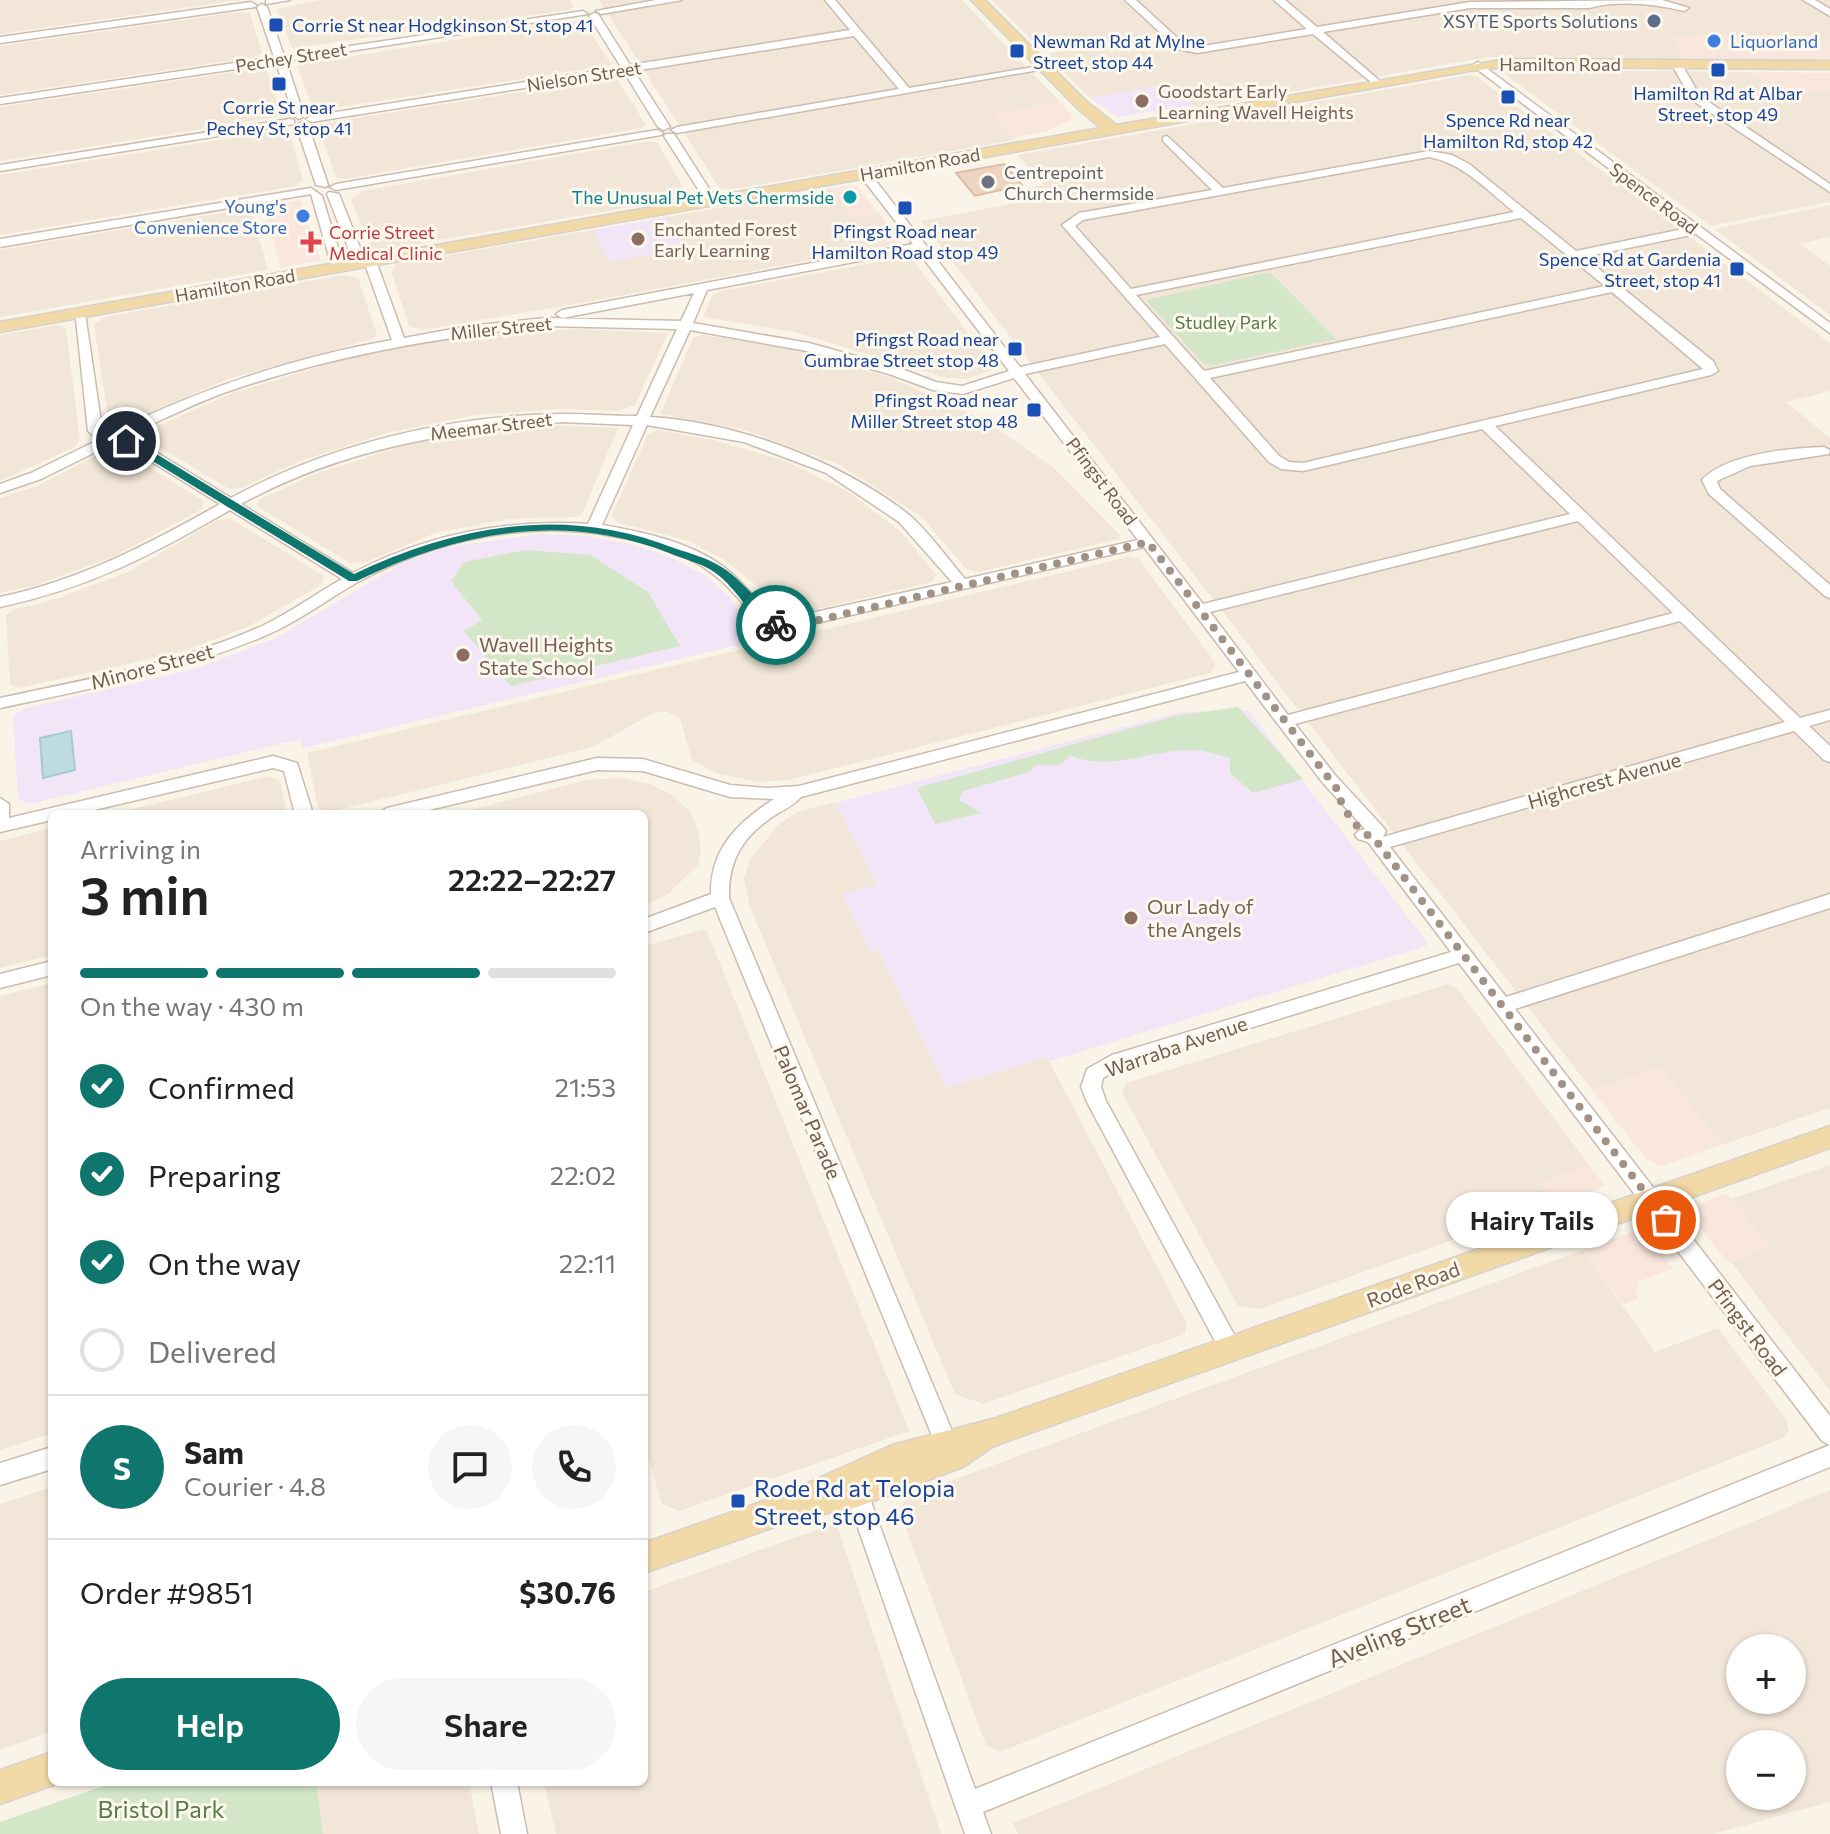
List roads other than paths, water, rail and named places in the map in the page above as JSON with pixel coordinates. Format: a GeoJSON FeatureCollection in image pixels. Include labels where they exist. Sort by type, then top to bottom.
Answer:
{"type":"FeatureCollection","features":[{"type":"Feature","properties":{"kind":"main road"},"geometry":{"type":"LineString","coordinates":[[978,0],[1081,104],[1082,113],[1107,131]]}},
{"type":"Feature","properties":{"kind":"main road","name":"Hamilton Road"},"geometry":{"type":"LineString","coordinates":[[0,327],[1478,65],[1830,67]]}},
{"type":"Feature","properties":{"kind":"main road","name":"Rode Road"},"geometry":{"type":"LineString","coordinates":[[648,1557],[1830,1137]]}},
{"type":"Feature","properties":{"kind":"main road"},"geometry":{"type":"LineString","coordinates":[[0,1787],[48,1770]]}},
{"type":"Feature","properties":{"kind":"street"},"geometry":{"type":"LineString","coordinates":[[0,40],[285,0]]}},
{"type":"Feature","properties":{"kind":"street","name":"Pechey Street"},"geometry":{"type":"LineString","coordinates":[[0,101],[590,10],[677,0]]}},
{"type":"Feature","properties":{"kind":"street"},"geometry":{"type":"LineString","coordinates":[[830,0],[907,92]]}},
{"type":"Feature","properties":{"kind":"street"},"geometry":{"type":"LineString","coordinates":[[1130,0],[1190,50],[1478,4],[1662,2],[1684,8]]}},
{"type":"Feature","properties":{"kind":"street"},"geometry":{"type":"LineString","coordinates":[[1279,0],[1377,84]]}},
{"type":"Feature","properties":{"kind":"street"},"geometry":{"type":"LineString","coordinates":[[1808,0],[1830,13]]}},
{"type":"Feature","properties":{"kind":"street"},"geometry":{"type":"LineString","coordinates":[[262,3],[300,121],[338,267]]}},
{"type":"Feature","properties":{"kind":"street"},"geometry":{"type":"LineString","coordinates":[[590,10],[711,201]]}},
{"type":"Feature","properties":{"kind":"street","name":"Nielson Street"},"geometry":{"type":"LineString","coordinates":[[0,168],[858,32]]}},
{"type":"Feature","properties":{"kind":"street","name":"Spence Road"},"geometry":{"type":"LineString","coordinates":[[1478,65],[1830,329]]}},
{"type":"Feature","properties":{"kind":"street"},"geometry":{"type":"LineString","coordinates":[[1677,65],[1696,98],[1830,189]]}},
{"type":"Feature","properties":{"kind":"street"},"geometry":{"type":"LineString","coordinates":[[0,243],[334,190],[1045,68]]}},
{"type":"Feature","properties":{"kind":"street"},"geometry":{"type":"LineString","coordinates":[[1167,139],[1220,191]]}},
{"type":"Feature","properties":{"kind":"street"},"geometry":{"type":"LineString","coordinates":[[1414,155],[1442,156],[1465,166],[1708,364],[1711,371],[1303,467],[1286,466],[1274,459],[1069,228],[1069,221],[1220,191],[1414,155]]}},
{"type":"Feature","properties":{"kind":"street","name":"Pfingst Road"},"geometry":{"type":"LineString","coordinates":[[865,174],[1337,789],[1338,798],[1364,835],[1376,841],[1830,1434]]}},
{"type":"Feature","properties":{"kind":"street"},"geometry":{"type":"LineString","coordinates":[[1813,177],[1830,174]]}},
{"type":"Feature","properties":{"kind":"street"},"geometry":{"type":"LineString","coordinates":[[334,190],[399,342]]}},
{"type":"Feature","properties":{"kind":"street"},"geometry":{"type":"LineString","coordinates":[[1127,293],[1523,214]]}},
{"type":"Feature","properties":{"kind":"street"},"geometry":{"type":"LineString","coordinates":[[1573,255],[1697,230]]}},
{"type":"Feature","properties":{"kind":"street"},"geometry":{"type":"LineString","coordinates":[[545,322],[567,313],[922,246]]}},
{"type":"Feature","properties":{"kind":"street"},"geometry":{"type":"LineString","coordinates":[[593,529],[702,288]]}},
{"type":"Feature","properties":{"kind":"street"},"geometry":{"type":"LineString","coordinates":[[1200,376],[1614,288]]}},
{"type":"Feature","properties":{"kind":"street"},"geometry":{"type":"LineString","coordinates":[[79,313],[95,431],[231,504],[353,579]]}},
{"type":"Feature","properties":{"kind":"street","name":"Miller Street"},"geometry":{"type":"LineString","coordinates":[[0,489],[36,476],[112,438],[245,381],[339,353],[545,322],[685,325],[809,347],[949,389],[978,388],[1019,372],[1169,339]]}},
{"type":"Feature","properties":{"kind":"street","name":"Meemar Street"},"geometry":{"type":"LineString","coordinates":[[0,602],[44,592],[115,566],[293,473],[395,439],[473,424],[549,417],[641,421],[736,437],[798,456],[851,481],[912,525],[963,586]]}},
{"type":"Feature","properties":{"kind":"street"},"geometry":{"type":"LineString","coordinates":[[1486,425],[1830,756]]}},
{"type":"Feature","properties":{"kind":"street"},"geometry":{"type":"LineString","coordinates":[[1824,451],[1799,452],[1702,478],[1827,587]]}},
{"type":"Feature","properties":{"kind":"street"},"geometry":{"type":"LineString","coordinates":[[1200,610],[1581,516]]}},
{"type":"Feature","properties":{"kind":"street","name":"Minore Street"},"geometry":{"type":"LineString","coordinates":[[0,703],[188,661],[268,629],[353,579],[403,554],[476,533],[538,526],[593,529],[643,539],[716,568],[742,589],[767,621],[776,626],[796,625],[963,586]]}},
{"type":"Feature","properties":{"kind":"street"},"geometry":{"type":"LineString","coordinates":[[963,586],[1148,542]]}},
{"type":"Feature","properties":{"kind":"street"},"geometry":{"type":"LineString","coordinates":[[1285,721],[1684,615]]}},
{"type":"Feature","properties":{"kind":"street"},"geometry":{"type":"LineString","coordinates":[[404,810],[597,764],[643,765],[730,791],[799,792],[1249,675]]}},
{"type":"Feature","properties":{"kind":"street","name":"Highcrest Avenue"},"geometry":{"type":"LineString","coordinates":[[1376,841],[1830,715]]}},
{"type":"Feature","properties":{"kind":"street"},"geometry":{"type":"LineString","coordinates":[[68,810],[269,762],[287,764],[295,775],[303,810]]}},
{"type":"Feature","properties":{"kind":"street","name":"Palomar Parade"},"geometry":{"type":"LineString","coordinates":[[799,792],[758,816],[736,838],[721,863],[720,898],[948,1449]]}},
{"type":"Feature","properties":{"kind":"street"},"geometry":{"type":"LineString","coordinates":[[0,804],[1,826],[48,815]]}},
{"type":"Feature","properties":{"kind":"street"},"geometry":{"type":"LineString","coordinates":[[648,925],[720,898]]}},
{"type":"Feature","properties":{"kind":"street"},"geometry":{"type":"LineString","coordinates":[[1501,1006],[1830,901]]}},
{"type":"Feature","properties":{"kind":"street","name":"Warraba Avenue"},"geometry":{"type":"LineString","coordinates":[[1231,1349],[1097,1102],[1091,1087],[1094,1074],[1112,1063],[1462,955]]}},
{"type":"Feature","properties":{"kind":"street"},"geometry":{"type":"LineString","coordinates":[[0,981],[48,969]]}},
{"type":"Feature","properties":{"kind":"street","name":"Aveling Street"},"geometry":{"type":"LineString","coordinates":[[968,1805],[1830,1456]]}},
{"type":"Feature","properties":{"kind":"street"},"geometry":{"type":"LineString","coordinates":[[0,1474],[48,1459]]}},
{"type":"Feature","properties":{"kind":"street"},"geometry":{"type":"LineString","coordinates":[[853,1483],[978,1834]]}},
{"type":"Feature","properties":{"kind":"street"},"geometry":{"type":"LineString","coordinates":[[505,1786],[514,1834]]}},
{"type":"Feature","properties":{"kind":"water"},"geometry":{"type":"Polygon","coordinates":[[[71,731],[75,770],[43,778],[40,738],[71,731]]]}},
{"type":"Feature","properties":{"kind":"place","name":"XSYTE Sports Solutions"},"geometry":{"type":"Point","coordinates":[1654,21]}},
{"type":"Feature","properties":{"kind":"place","name":"Corrie St near Hodgkinson St, stop 41"},"geometry":{"type":"Point","coordinates":[276,25]}},
{"type":"Feature","properties":{"kind":"place","name":"Liquorland"},"geometry":{"type":"Point","coordinates":[1714,41]}},
{"type":"Feature","properties":{"kind":"place","name":"Newman Rd at Mylne Street, stop 44"},"geometry":{"type":"Point","coordinates":[1017,51]}},
{"type":"Feature","properties":{"kind":"place","name":"Hamilton Rd at Albar Street, stop 49"},"geometry":{"type":"Point","coordinates":[1718,70]}},
{"type":"Feature","properties":{"kind":"place","name":"Corrie St near Pechey St, stop 41"},"geometry":{"type":"Point","coordinates":[279,84]}},
{"type":"Feature","properties":{"kind":"place","name":"Spence Rd near Hamilton Rd, stop 42"},"geometry":{"type":"Point","coordinates":[1508,97]}},
{"type":"Feature","properties":{"kind":"place","name":"Goodstart Early Learning Wavell Heights"},"geometry":{"type":"Point","coordinates":[1142,101]}},
{"type":"Feature","properties":{"kind":"place","name":"Centrepoint Church Chermside"},"geometry":{"type":"Point","coordinates":[988,182]}},
{"type":"Feature","properties":{"kind":"place","name":"The Unusual Pet Vets Chermside"},"geometry":{"type":"Point","coordinates":[850,197]}},
{"type":"Feature","properties":{"kind":"place","name":"Pfingst Road near Hamilton Road stop 49"},"geometry":{"type":"Point","coordinates":[905,208]}},
{"type":"Feature","properties":{"kind":"place","name":"Young's Convenience Store"},"geometry":{"type":"Point","coordinates":[303,216]}},
{"type":"Feature","properties":{"kind":"place","name":"Enchanted Forest Early Learning"},"geometry":{"type":"Point","coordinates":[638,239]}},
{"type":"Feature","properties":{"kind":"place","name":"Corrie Street Medical Clinic"},"geometry":{"type":"Point","coordinates":[311,242]}},
{"type":"Feature","properties":{"kind":"place","name":"Spence Rd at Gardenia Street, stop 41"},"geometry":{"type":"Point","coordinates":[1737,269]}},
{"type":"Feature","properties":{"kind":"place","name":"Pfingst Road near Gumbrae Street stop 48"},"geometry":{"type":"Point","coordinates":[1015,349]}},
{"type":"Feature","properties":{"kind":"place","name":"Pfingst Road near Miller Street stop 48"},"geometry":{"type":"Point","coordinates":[1034,410]}},
{"type":"Feature","properties":{"kind":"place","name":"Wavell Heights State School"},"geometry":{"type":"Point","coordinates":[463,655]}},
{"type":"Feature","properties":{"kind":"place","name":"Our Lady of the Angels"},"geometry":{"type":"Point","coordinates":[1131,918]}},
{"type":"Feature","properties":{"kind":"place","name":"Hairy Tails"},"geometry":{"type":"Point","coordinates":[1666,1220]}},
{"type":"Feature","properties":{"kind":"place","name":"Rode Rd at Telopia Street, stop 46"},"geometry":{"type":"Point","coordinates":[738,1501]}},
{"type":"Feature","properties":{"kind":"park label","name":"Studley Park"},"geometry":{"type":"Point","coordinates":[1226,322]}},
{"type":"Feature","properties":{"kind":"park label","name":"Bristol Park"},"geometry":{"type":"Point","coordinates":[161,1808]}}]}
